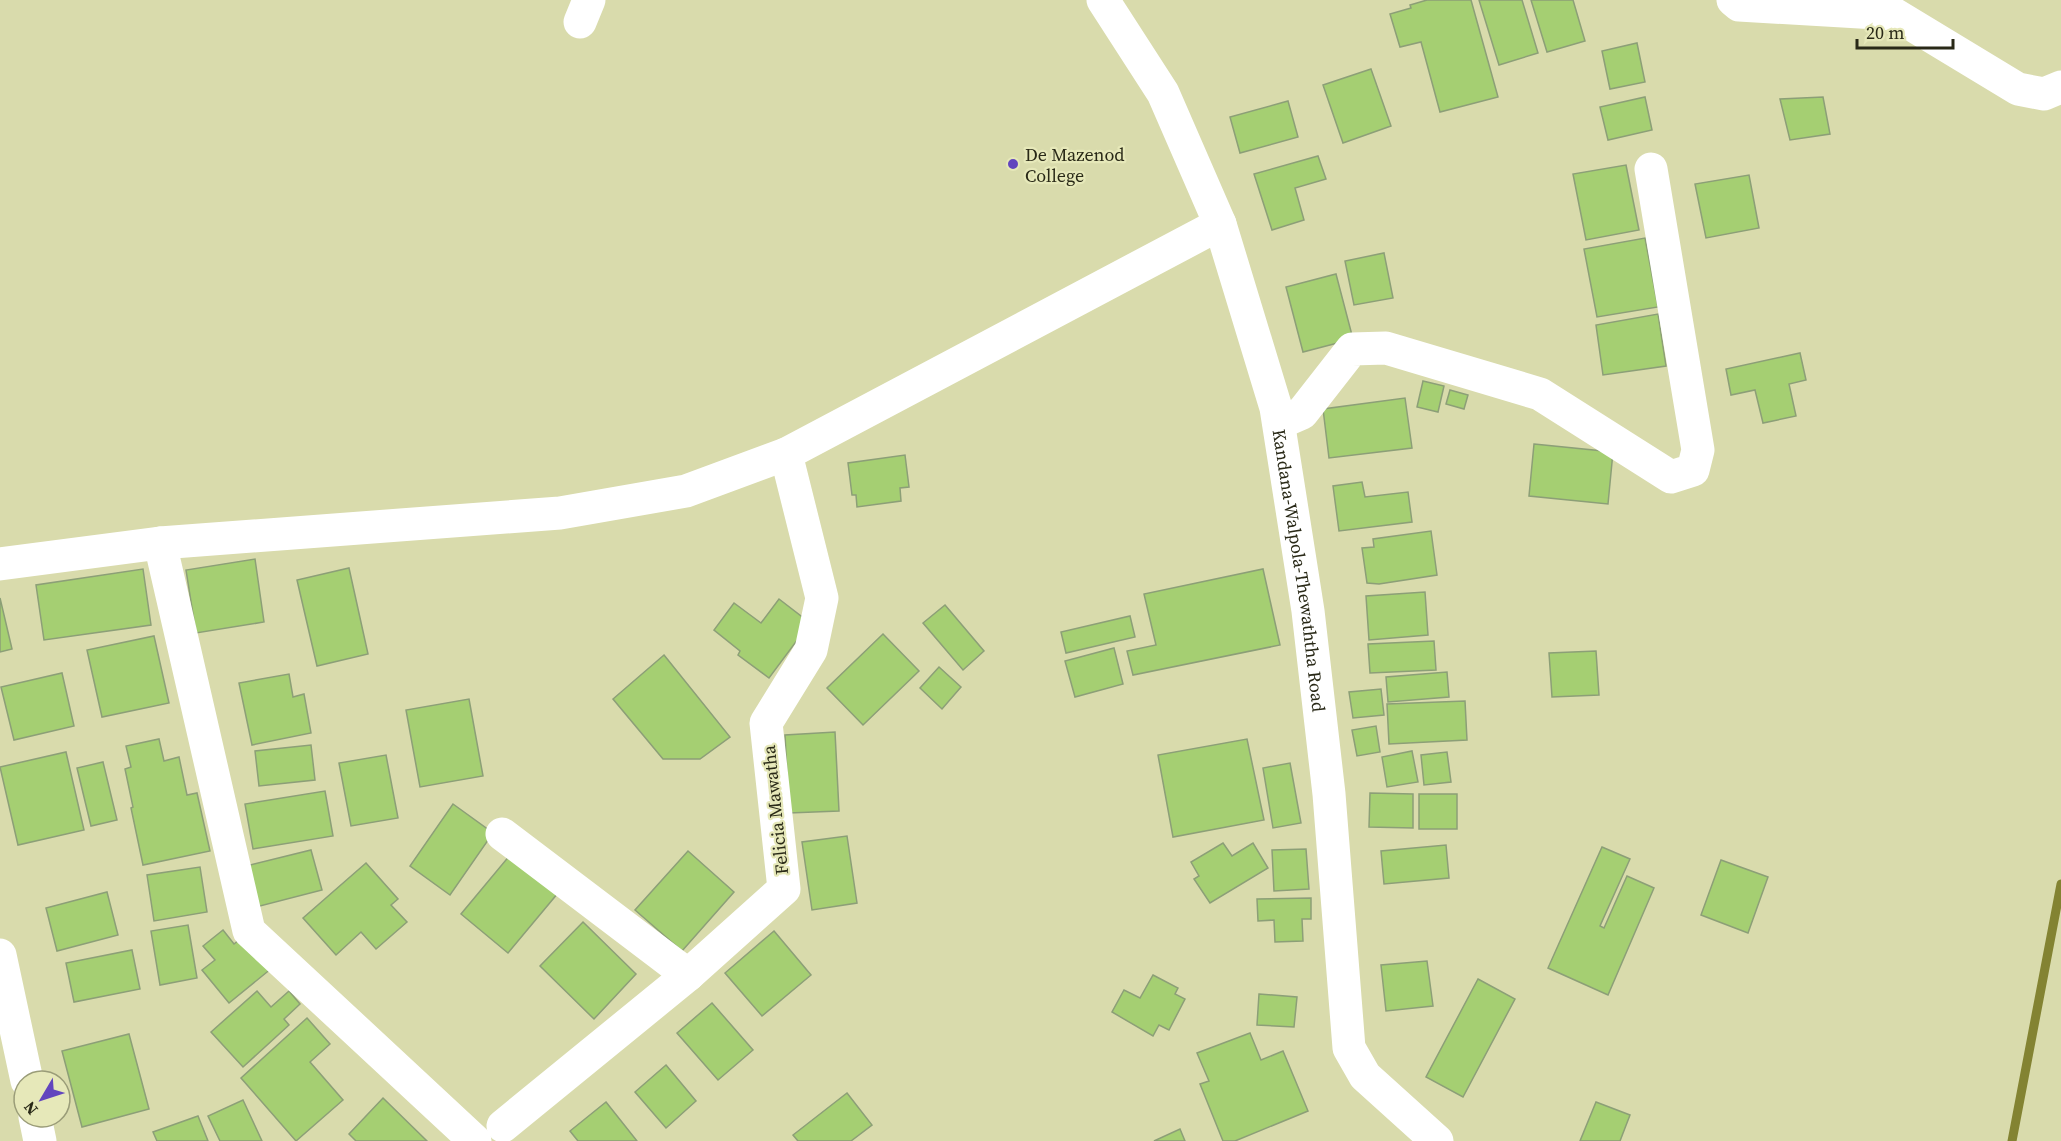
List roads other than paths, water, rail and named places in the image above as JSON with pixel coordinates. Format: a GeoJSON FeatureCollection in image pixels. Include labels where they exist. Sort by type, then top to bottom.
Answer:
{"type":"FeatureCollection","features":[{"type":"Feature","properties":{"kind":"street","name":"Kandana-Walpola-Thewaththa Road"},"geometry":{"type":"LineString","coordinates":[[1103,0],[1163,93],[1220,224],[1276,408],[1308,611],[1329,794],[1349,1048],[1365,1076],[1437,1141]]}},
{"type":"Feature","properties":{"kind":"street"},"geometry":{"type":"LineString","coordinates":[[1733,0],[1739,5],[1894,14],[2018,89],[2044,94],[2061,87]]}},
{"type":"Feature","properties":{"kind":"street"},"geometry":{"type":"LineString","coordinates":[[1279,423],[1302,413],[1352,349],[1386,348],[1540,394],[1671,477],[1693,470],[1698,450],[1651,169]]}},
{"type":"Feature","properties":{"kind":"street"},"geometry":{"type":"LineString","coordinates":[[0,564],[160,543],[560,513],[686,491],[786,454],[1220,224]]}},
{"type":"Feature","properties":{"kind":"street","name":"Felicia Mawatha"},"geometry":{"type":"LineString","coordinates":[[489,1133],[688,975],[784,888],[766,723],[811,650],[822,598],[786,454]]}},
{"type":"Feature","properties":{"kind":"street"},"geometry":{"type":"LineString","coordinates":[[160,543],[249,931],[489,1133]]}},
{"type":"Feature","properties":{"kind":"street"},"geometry":{"type":"LineString","coordinates":[[502,834],[688,975]]}},
{"type":"Feature","properties":{"kind":"street"},"geometry":{"type":"LineString","coordinates":[[0,955],[24,1069]]}},
{"type":"Feature","properties":{"kind":"waterway"},"geometry":{"type":"LineString","coordinates":[[2012,1141],[2061,884]]}},
{"type":"Feature","properties":{"kind":"place","name":"De Mazenod College"},"geometry":{"type":"Point","coordinates":[1013,164]}}]}
